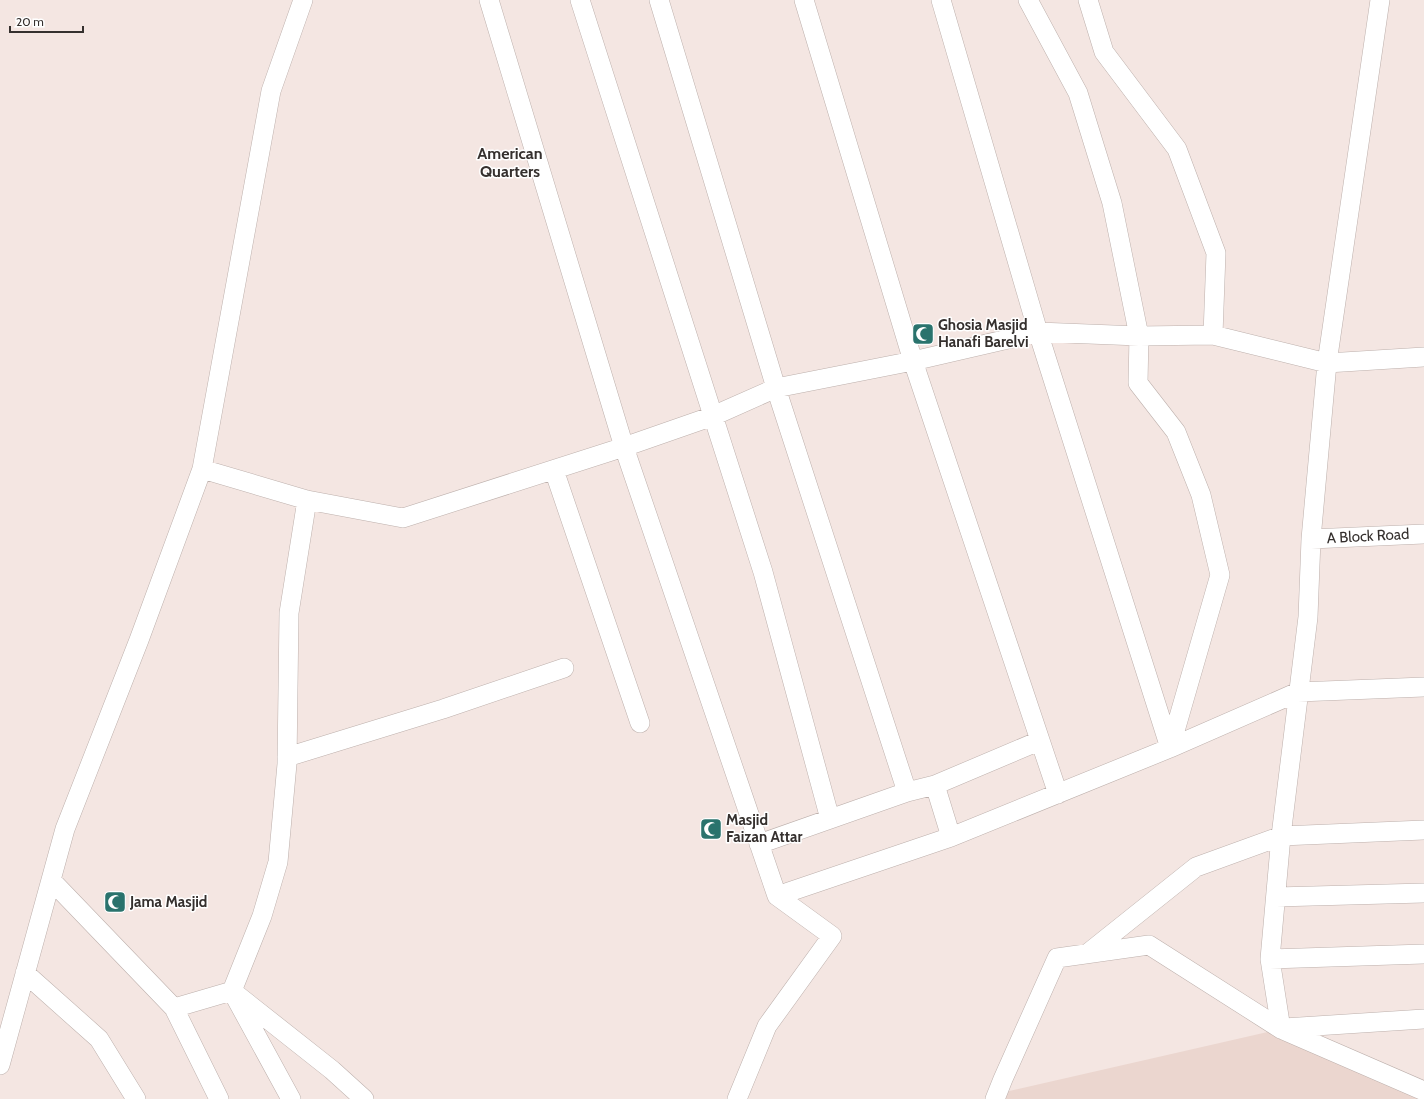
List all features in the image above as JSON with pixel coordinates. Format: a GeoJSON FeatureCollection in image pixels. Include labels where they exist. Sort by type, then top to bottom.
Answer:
{"type":"FeatureCollection","features":[{"type":"Feature","properties":{"kind":"street"},"geometry":{"type":"LineString","coordinates":[[0,1065],[65,828],[202,469],[271,90],[303,0]]}},
{"type":"Feature","properties":{"kind":"street"},"geometry":{"type":"LineString","coordinates":[[489,0],[624,447],[777,896],[832,936],[767,1026],[737,1099]]}},
{"type":"Feature","properties":{"kind":"street"},"geometry":{"type":"LineString","coordinates":[[580,0],[763,572],[830,819]]}},
{"type":"Feature","properties":{"kind":"street"},"geometry":{"type":"LineString","coordinates":[[659,0],[776,388],[907,792]]}},
{"type":"Feature","properties":{"kind":"street"},"geometry":{"type":"LineString","coordinates":[[804,0],[913,361],[1058,794]]}},
{"type":"Feature","properties":{"kind":"street"},"geometry":{"type":"LineString","coordinates":[[941,0],[1038,332],[1170,748]]}},
{"type":"Feature","properties":{"kind":"street"},"geometry":{"type":"LineString","coordinates":[[1028,0],[1078,92],[1112,203],[1138,336],[1138,383],[1176,432],[1201,495],[1220,575],[1170,748]]}},
{"type":"Feature","properties":{"kind":"street"},"geometry":{"type":"LineString","coordinates":[[1088,0],[1104,52],[1176,149],[1216,253],[1213,335]]}},
{"type":"Feature","properties":{"kind":"street"},"geometry":{"type":"LineString","coordinates":[[1281,1028],[1270,959],[1281,836],[1308,617],[1311,539],[1327,363],[1380,0]]}},
{"type":"Feature","properties":{"kind":"street"},"geometry":{"type":"LineString","coordinates":[[202,469],[307,500],[403,518],[624,447],[713,416],[776,388],[913,361],[1038,332],[1138,336],[1213,335],[1327,363],[1424,357]]}},
{"type":"Feature","properties":{"kind":"street"},"geometry":{"type":"LineString","coordinates":[[554,470],[640,723]]}},
{"type":"Feature","properties":{"kind":"street"},"geometry":{"type":"LineString","coordinates":[[232,991],[262,916],[278,862],[287,757],[289,613],[307,500]]}},
{"type":"Feature","properties":{"kind":"street","name":"A Block Road"},"geometry":{"type":"LineString","coordinates":[[1311,539],[1424,534]]}},
{"type":"Feature","properties":{"kind":"street"},"geometry":{"type":"LineString","coordinates":[[287,757],[443,709],[564,668]]}},
{"type":"Feature","properties":{"kind":"street"},"geometry":{"type":"LineString","coordinates":[[777,896],[951,837],[1170,748],[1298,692],[1424,687]]}},
{"type":"Feature","properties":{"kind":"street"},"geometry":{"type":"LineString","coordinates":[[759,844],[907,792],[935,785],[1039,741]]}},
{"type":"Feature","properties":{"kind":"street"},"geometry":{"type":"LineString","coordinates":[[935,785],[951,837]]}},
{"type":"Feature","properties":{"kind":"street"},"geometry":{"type":"LineString","coordinates":[[1086,954],[1196,867],[1281,836],[1424,830]]}},
{"type":"Feature","properties":{"kind":"street"},"geometry":{"type":"LineString","coordinates":[[51,880],[174,1008],[219,1099]]}},
{"type":"Feature","properties":{"kind":"street"},"geometry":{"type":"LineString","coordinates":[[1276,897],[1424,893]]}},
{"type":"Feature","properties":{"kind":"street"},"geometry":{"type":"LineString","coordinates":[[995,1099],[1057,958],[1149,945],[1281,1028],[1424,1091]]}},
{"type":"Feature","properties":{"kind":"street"},"geometry":{"type":"LineString","coordinates":[[1270,959],[1424,954]]}},
{"type":"Feature","properties":{"kind":"street"},"geometry":{"type":"LineString","coordinates":[[25,973],[99,1040],[136,1099]]}},
{"type":"Feature","properties":{"kind":"street"},"geometry":{"type":"LineString","coordinates":[[174,1008],[232,991]]}},
{"type":"Feature","properties":{"kind":"street"},"geometry":{"type":"LineString","coordinates":[[232,991],[291,1099]]}},
{"type":"Feature","properties":{"kind":"street"},"geometry":{"type":"LineString","coordinates":[[232,991],[332,1070],[364,1099]]}},
{"type":"Feature","properties":{"kind":"street"},"geometry":{"type":"LineString","coordinates":[[1281,1028],[1424,1019]]}},
{"type":"Feature","properties":{"kind":"shaded area"},"geometry":{"type":"Polygon","coordinates":[[[1281,1029],[1424,1099],[995,1099],[996,1094],[1281,1029]]]}},
{"type":"Feature","properties":{"kind":"place","name":"Ghosia Masjid Hanafi Barelvi"},"geometry":{"type":"Point","coordinates":[923,334]}},
{"type":"Feature","properties":{"kind":"place","name":"Masjid Faizan Attar"},"geometry":{"type":"Point","coordinates":[711,829]}},
{"type":"Feature","properties":{"kind":"place","name":"Jama Masjid"},"geometry":{"type":"Point","coordinates":[115,902]}},
{"type":"Feature","properties":{"kind":"district","name":"American Quarters"},"geometry":{"type":"Point","coordinates":[510,162]}}]}
